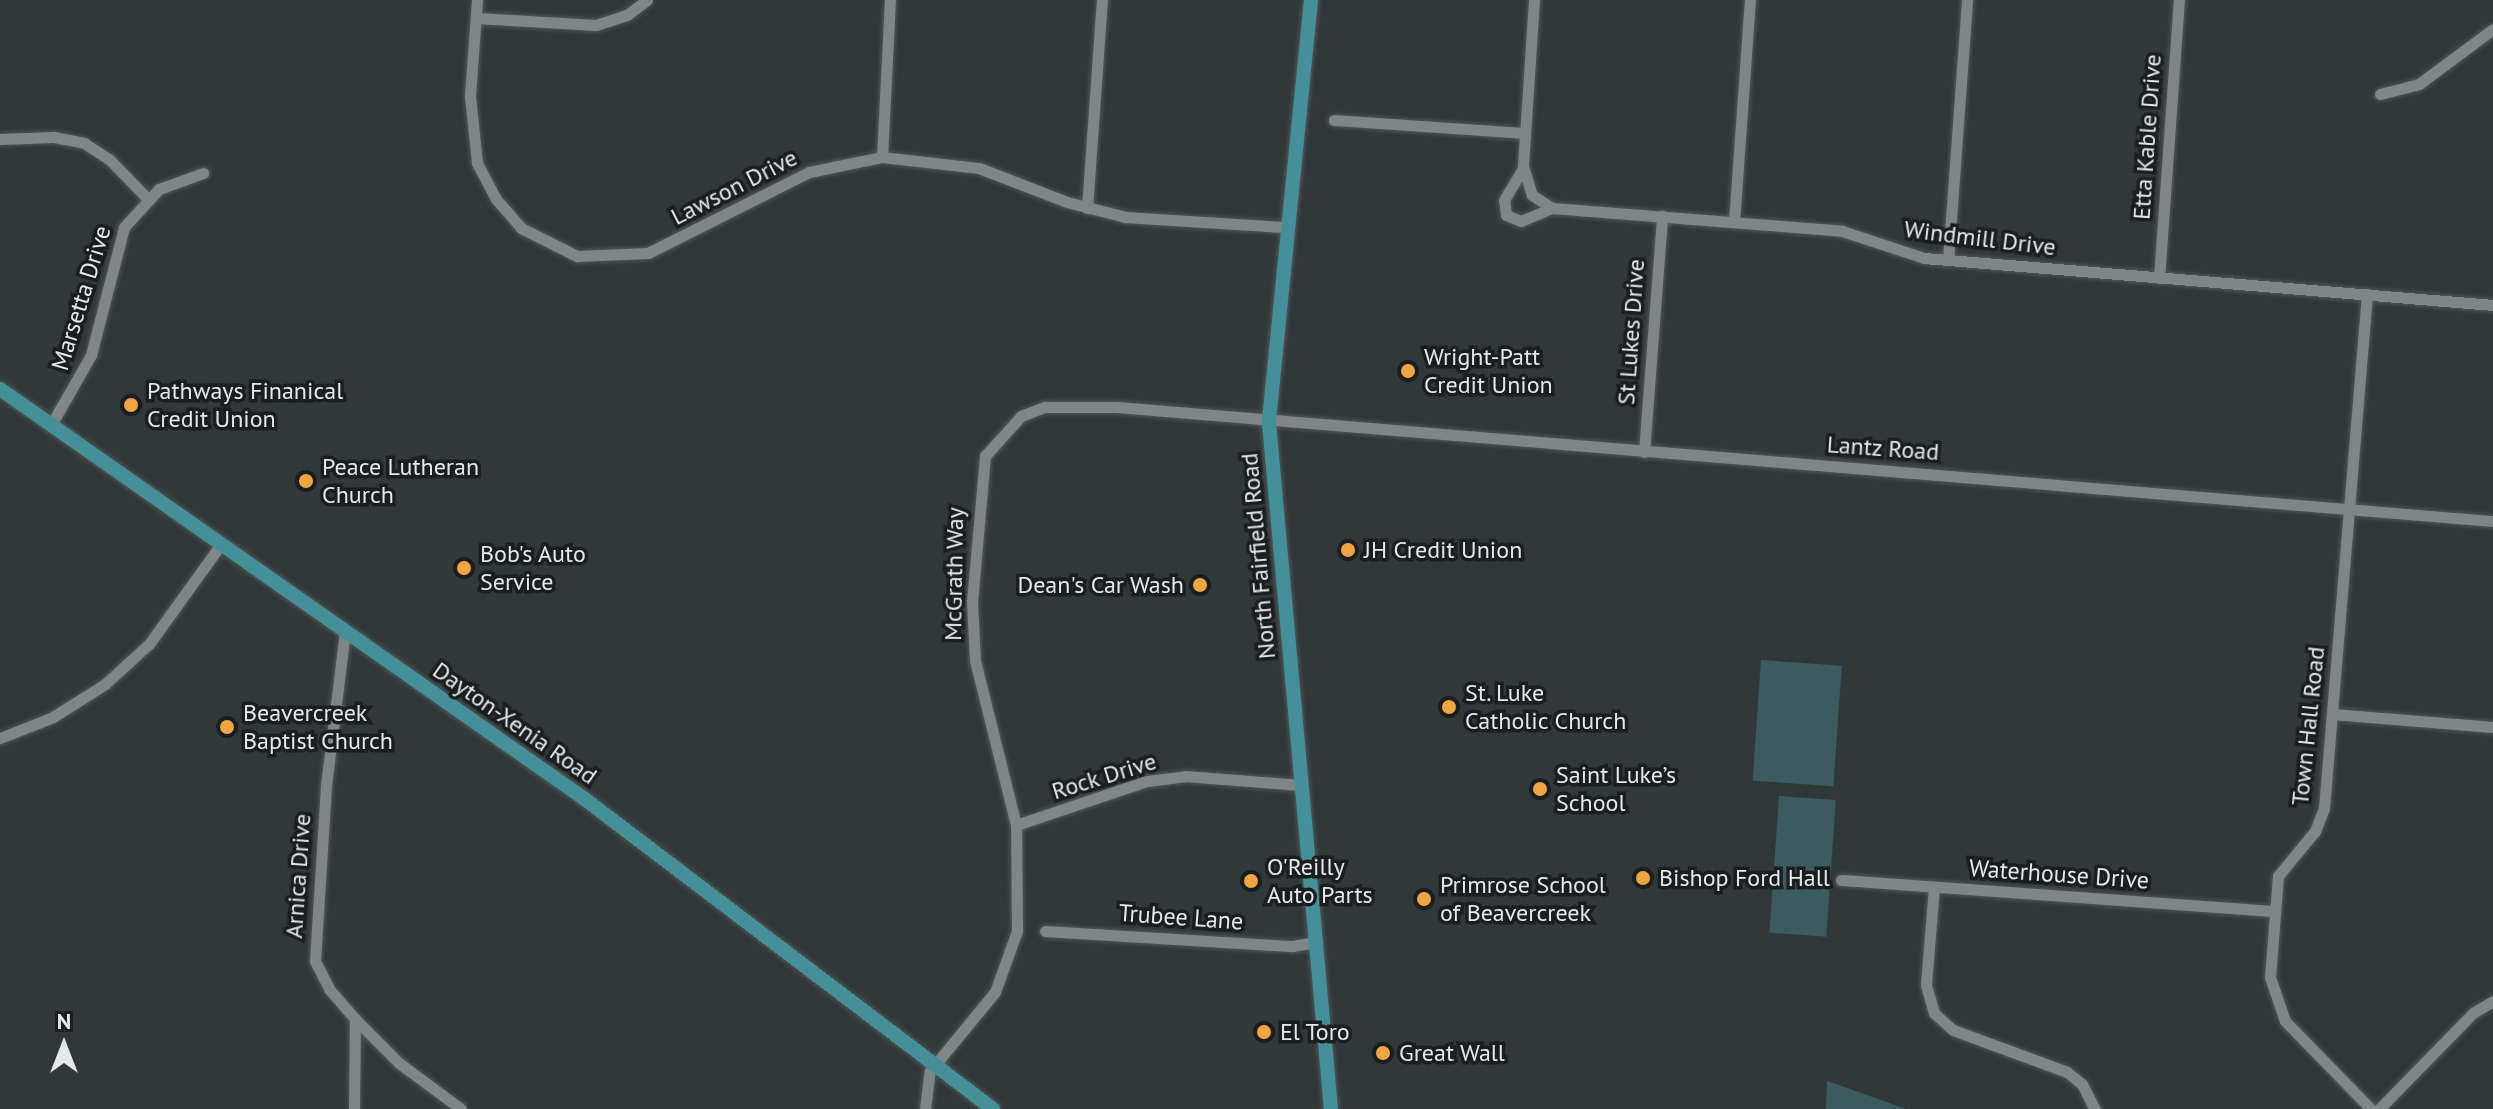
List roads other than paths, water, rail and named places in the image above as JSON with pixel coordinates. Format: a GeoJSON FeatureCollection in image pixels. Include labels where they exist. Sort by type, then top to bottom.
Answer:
{"type":"FeatureCollection","features":[{"type":"Feature","properties":{"kind":"main road","name":"North Fairfield Road"},"geometry":{"type":"LineString","coordinates":[[1311,0],[1286,227],[1269,423],[1331,1109]]}},
{"type":"Feature","properties":{"kind":"main road","name":"Dayton-Xenia Road"},"geometry":{"type":"LineString","coordinates":[[0,389],[586,800],[993,1109]]}},
{"type":"Feature","properties":{"kind":"street","name":"Lawson Drive"},"geometry":{"type":"LineString","coordinates":[[477,0],[470,96],[477,163],[515,222],[561,251],[607,259],[648,253],[809,172],[882,157],[979,168],[1087,208],[1126,217],[1286,227]]}},
{"type":"Feature","properties":{"kind":"street"},"geometry":{"type":"LineString","coordinates":[[476,18],[596,25],[627,15],[647,0]]}},
{"type":"Feature","properties":{"kind":"street"},"geometry":{"type":"LineString","coordinates":[[882,157],[890,0]]}},
{"type":"Feature","properties":{"kind":"street"},"geometry":{"type":"LineString","coordinates":[[1087,208],[1102,0]]}},
{"type":"Feature","properties":{"kind":"street"},"geometry":{"type":"LineString","coordinates":[[1534,0],[1523,166],[1532,195],[1552,208]]}},
{"type":"Feature","properties":{"kind":"street"},"geometry":{"type":"LineString","coordinates":[[1734,222],[1750,0]]}},
{"type":"Feature","properties":{"kind":"street"},"geometry":{"type":"LineString","coordinates":[[1948,260],[1967,0]]}},
{"type":"Feature","properties":{"kind":"street","name":"Etta Kable Drive"},"geometry":{"type":"LineString","coordinates":[[2159,278],[2179,0]]}},
{"type":"Feature","properties":{"kind":"street"},"geometry":{"type":"LineString","coordinates":[[2380,94],[2419,84],[2493,29]]}},
{"type":"Feature","properties":{"kind":"street"},"geometry":{"type":"LineString","coordinates":[[1334,120],[1525,133]]}},
{"type":"Feature","properties":{"kind":"street"},"geometry":{"type":"LineString","coordinates":[[0,139],[54,137],[84,143],[110,160],[147,198]]}},
{"type":"Feature","properties":{"kind":"street"},"geometry":{"type":"LineString","coordinates":[[1523,166],[1504,200],[1506,215],[1521,221],[1552,208]]}},
{"type":"Feature","properties":{"kind":"street","name":"Marsetta Drive"},"geometry":{"type":"LineString","coordinates":[[51,425],[86,367],[118,239],[147,198],[172,181],[203,173]]}},
{"type":"Feature","properties":{"kind":"street","name":"Windmill Drive"},"geometry":{"type":"LineString","coordinates":[[1552,208],[1842,231],[1905,254],[1948,260],[2493,305]]}},
{"type":"Feature","properties":{"kind":"street","name":"St Lukes Drive"},"geometry":{"type":"LineString","coordinates":[[1644,452],[1662,216]]}},
{"type":"Feature","properties":{"kind":"street","name":"Town Hall Road"},"geometry":{"type":"LineString","coordinates":[[2367,294],[2321,820],[2282,868],[2274,911],[2271,985],[2285,1021],[2371,1109]]}},
{"type":"Feature","properties":{"kind":"street","name":"McGrath Way"},"geometry":{"type":"LineString","coordinates":[[936,1065],[995,992],[1009,962],[1017,931],[1016,825],[975,661],[972,602],[985,456],[1021,416],[1045,407],[1117,407],[1269,423]]}},
{"type":"Feature","properties":{"kind":"street","name":"Lantz Road"},"geometry":{"type":"LineString","coordinates":[[1269,423],[2493,521]]}},
{"type":"Feature","properties":{"kind":"street"},"geometry":{"type":"LineString","coordinates":[[0,738],[53,717],[105,684],[149,644],[221,544]]}},
{"type":"Feature","properties":{"kind":"street","name":"Arnica Drive"},"geometry":{"type":"LineString","coordinates":[[345,631],[314,954],[324,982],[355,1019],[399,1063],[461,1109]]}},
{"type":"Feature","properties":{"kind":"street"},"geometry":{"type":"LineString","coordinates":[[2332,714],[2493,727]]}},
{"type":"Feature","properties":{"kind":"street","name":"Rock Drive"},"geometry":{"type":"LineString","coordinates":[[1016,825],[1147,781],[1185,776],[1301,785]]}},
{"type":"Feature","properties":{"kind":"street","name":"Waterhouse Drive"},"geometry":{"type":"LineString","coordinates":[[1841,880],[2274,911]]}},
{"type":"Feature","properties":{"kind":"street"},"geometry":{"type":"LineString","coordinates":[[1934,887],[1926,985],[1934,1013],[1953,1030],[2067,1072],[2082,1084],[2095,1109]]}},
{"type":"Feature","properties":{"kind":"street","name":"Trubee Lane"},"geometry":{"type":"LineString","coordinates":[[1045,931],[1293,946],[1315,942]]}},
{"type":"Feature","properties":{"kind":"street"},"geometry":{"type":"LineString","coordinates":[[2379,1109],[2473,1013],[2493,1001]]}},
{"type":"Feature","properties":{"kind":"street"},"geometry":{"type":"LineString","coordinates":[[354,1109],[355,1019]]}},
{"type":"Feature","properties":{"kind":"street"},"geometry":{"type":"LineString","coordinates":[[925,1109],[929,1074],[936,1065]]}},
{"type":"Feature","properties":{"kind":"place","name":"Wright-Patt Credit Union"},"geometry":{"type":"Point","coordinates":[1408,371]}},
{"type":"Feature","properties":{"kind":"place","name":"Pathways Finanical Credit Union"},"geometry":{"type":"Point","coordinates":[131,405]}},
{"type":"Feature","properties":{"kind":"place","name":"Peace Lutheran Church"},"geometry":{"type":"Point","coordinates":[306,481]}},
{"type":"Feature","properties":{"kind":"place","name":"JH Credit Union"},"geometry":{"type":"Point","coordinates":[1348,550]}},
{"type":"Feature","properties":{"kind":"place","name":"Bob's Auto Service"},"geometry":{"type":"Point","coordinates":[464,568]}},
{"type":"Feature","properties":{"kind":"place","name":"Dean's Car Wash"},"geometry":{"type":"Point","coordinates":[1200,585]}},
{"type":"Feature","properties":{"kind":"place","name":"St. Luke Catholic Church"},"geometry":{"type":"Point","coordinates":[1449,707]}},
{"type":"Feature","properties":{"kind":"place","name":"Beavercreek Baptist Church"},"geometry":{"type":"Point","coordinates":[227,727]}},
{"type":"Feature","properties":{"kind":"place","name":"Saint Luke’s School"},"geometry":{"type":"Point","coordinates":[1540,789]}},
{"type":"Feature","properties":{"kind":"place","name":"Bishop Ford Hall"},"geometry":{"type":"Point","coordinates":[1643,878]}},
{"type":"Feature","properties":{"kind":"place","name":"O'Reilly Auto Parts"},"geometry":{"type":"Point","coordinates":[1251,881]}},
{"type":"Feature","properties":{"kind":"place","name":"Primrose School of Beavercreek"},"geometry":{"type":"Point","coordinates":[1424,899]}},
{"type":"Feature","properties":{"kind":"place","name":"El Toro"},"geometry":{"type":"Point","coordinates":[1264,1032]}},
{"type":"Feature","properties":{"kind":"place","name":"Great Wall"},"geometry":{"type":"Point","coordinates":[1383,1053]}}]}
